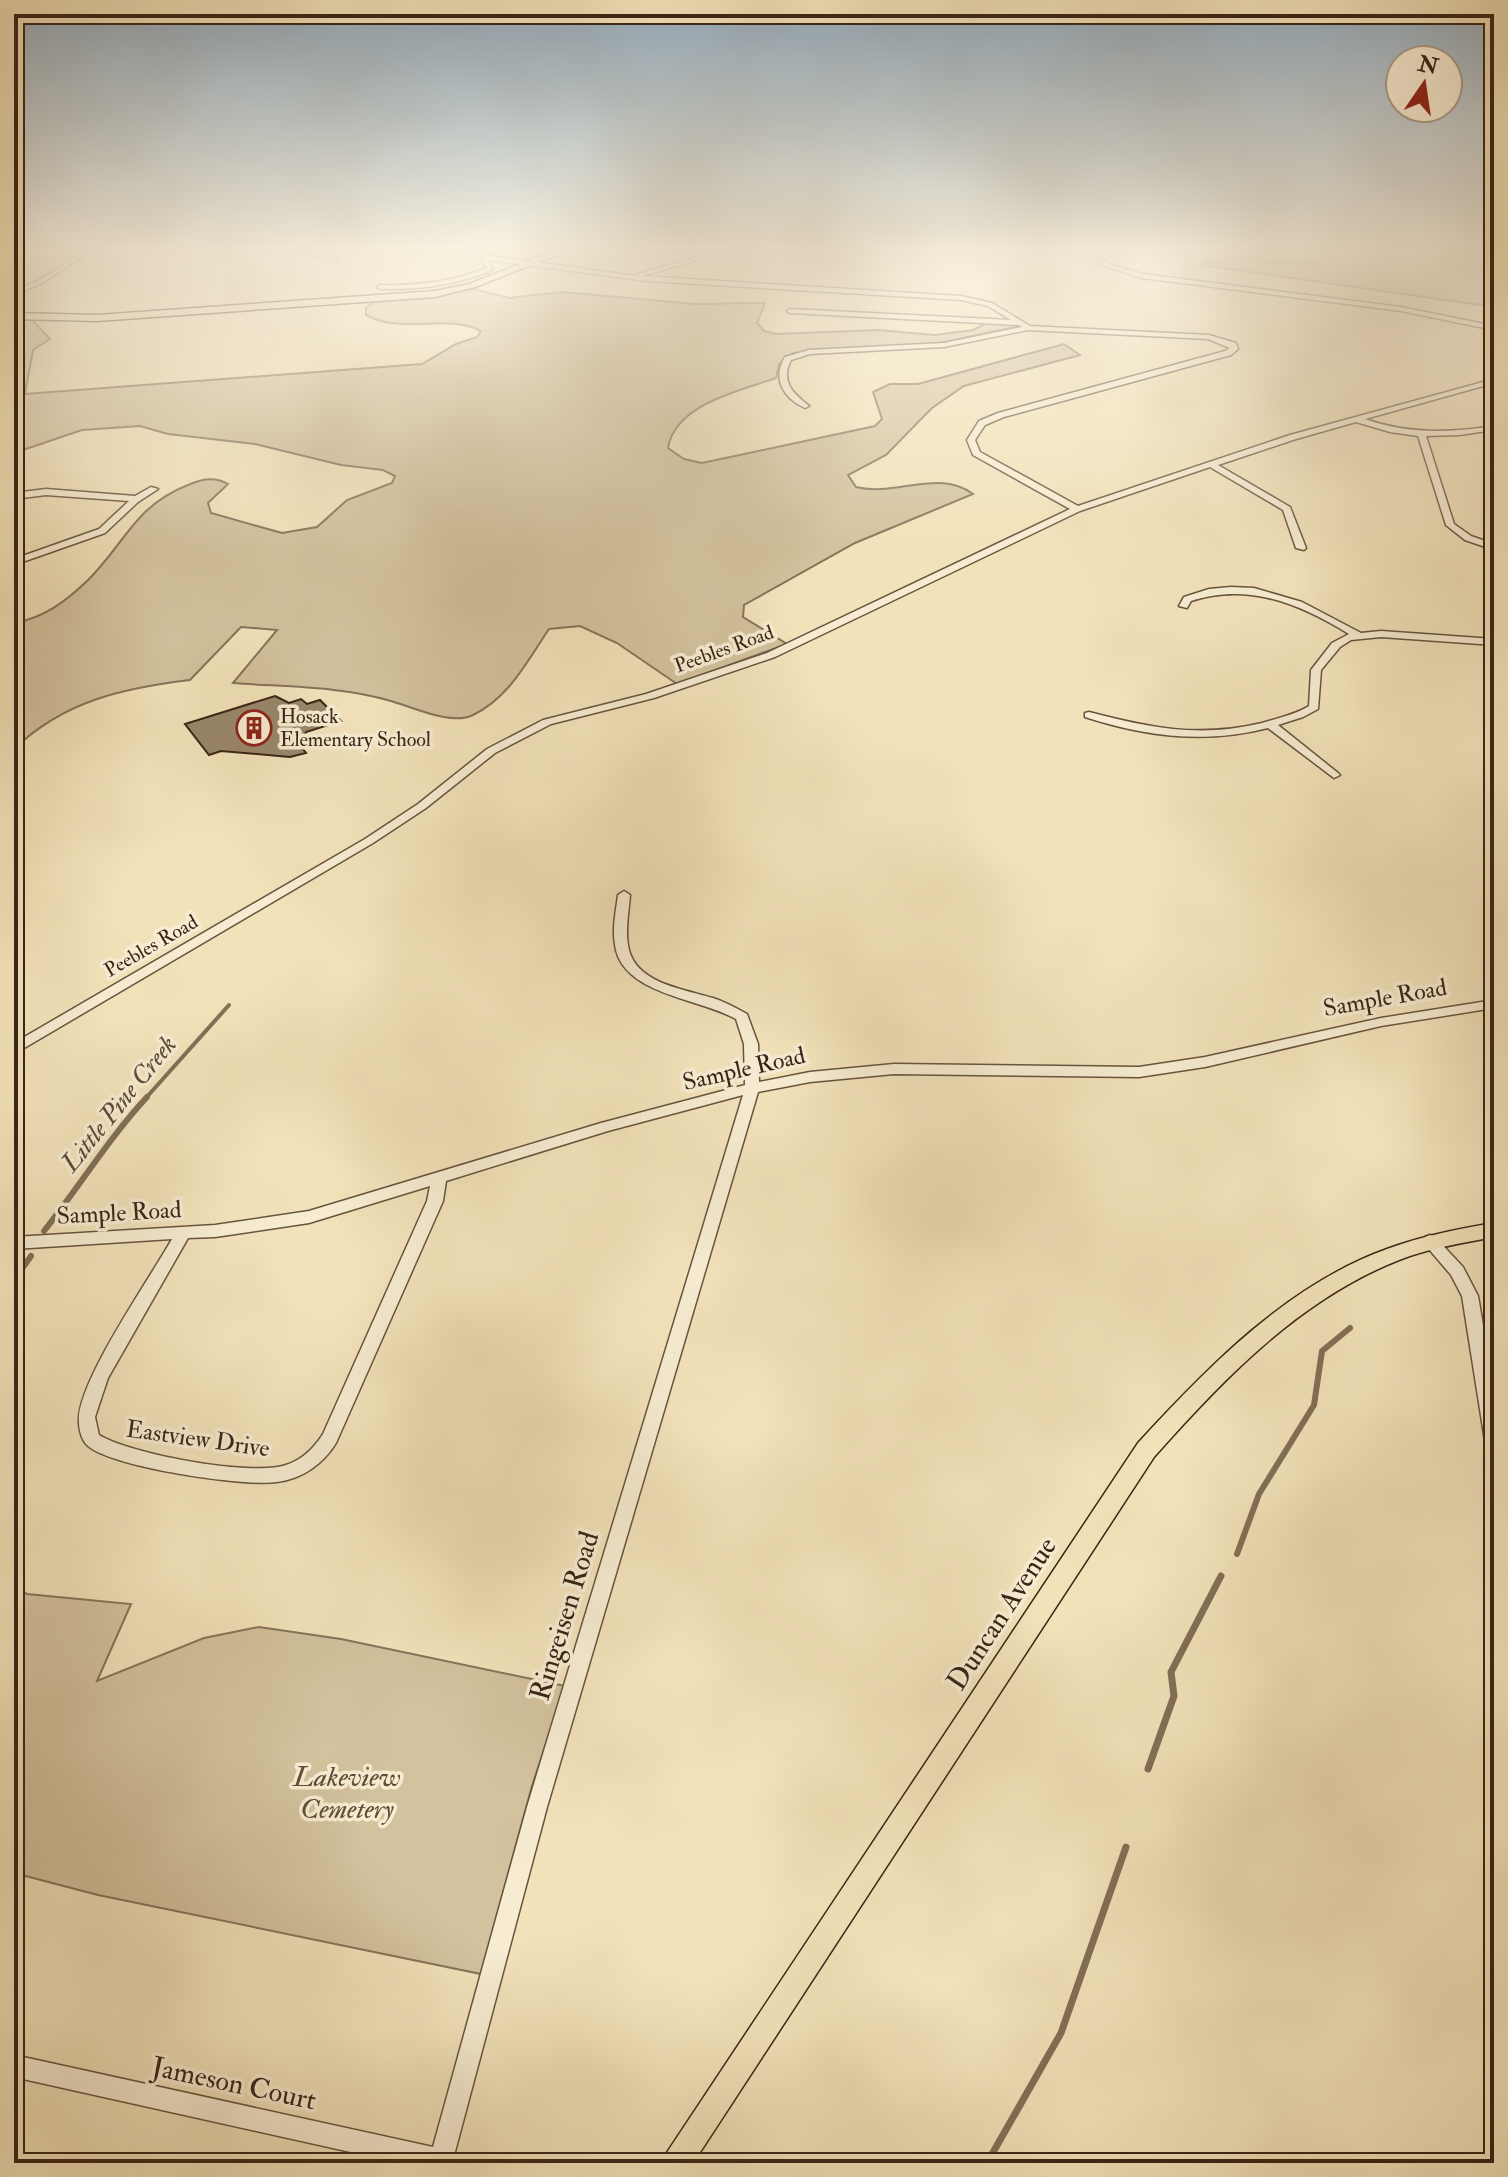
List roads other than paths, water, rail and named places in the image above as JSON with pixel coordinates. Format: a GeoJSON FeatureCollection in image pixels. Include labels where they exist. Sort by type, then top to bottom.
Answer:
{"type":"FeatureCollection","features":[{"type":"Feature","properties":{"kind":"main road","name":"Duncan Avenue"},"geometry":{"type":"LineString","coordinates":[[675,2163],[1146,1450],[1208,1383],[1288,1315],[1361,1268],[1430,1241],[1494,1230]]}},
{"type":"Feature","properties":{"kind":"street"},"geometry":{"type":"LineString","coordinates":[[805,406],[784,388],[781,374],[787,361],[796,355],[924,348]]}},
{"type":"Feature","properties":{"kind":"street"},"geometry":{"type":"LineString","coordinates":[[1077,509],[976,453],[971,440],[976,429],[1001,415],[1228,353],[1233,348]]}},
{"type":"Feature","properties":{"kind":"street","name":"Peebles Road"},"geometry":{"type":"LineString","coordinates":[[14,1049],[398,823],[491,751],[530,729],[568,715],[681,687],[771,655],[1077,509],[1355,419],[1494,381]]}},
{"type":"Feature","properties":{"kind":"street"},"geometry":{"type":"LineString","coordinates":[[1355,419],[1422,435],[1494,428]]}},
{"type":"Feature","properties":{"kind":"street"},"geometry":{"type":"LineString","coordinates":[[1474,432],[1494,439]]}},
{"type":"Feature","properties":{"kind":"street"},"geometry":{"type":"LineString","coordinates":[[1422,435],[1450,525],[1468,538],[1494,547]]}},
{"type":"Feature","properties":{"kind":"street"},"geometry":{"type":"LineString","coordinates":[[1212,465],[1287,509],[1301,548]]}},
{"type":"Feature","properties":{"kind":"street"},"geometry":{"type":"LineString","coordinates":[[14,562],[102,531],[137,499],[154,489]]}},
{"type":"Feature","properties":{"kind":"street"},"geometry":{"type":"LineString","coordinates":[[14,496],[46,492],[137,499]]}},
{"type":"Feature","properties":{"kind":"street"},"geometry":{"type":"LineString","coordinates":[[1184,606],[1187,599],[1204,594],[1265,594],[1314,608],[1358,635]]}},
{"type":"Feature","properties":{"kind":"street"},"geometry":{"type":"LineString","coordinates":[[1089,715],[1134,729],[1180,735],[1216,735],[1270,724],[1314,707],[1316,670],[1343,640],[1358,635],[1494,642]]}},
{"type":"Feature","properties":{"kind":"street"},"geometry":{"type":"LineString","coordinates":[[1270,724],[1334,775]]}},
{"type":"Feature","properties":{"kind":"street","name":"Ringeisen Road"},"geometry":{"type":"LineString","coordinates":[[440,2162],[537,1807],[752,1088],[751,1044],[742,1017],[716,1001],[649,983],[627,962],[621,942],[624,895]]}},
{"type":"Feature","properties":{"kind":"street","name":"Sample Road"},"geometry":{"type":"LineString","coordinates":[[14,1243],[246,1228],[309,1217],[549,1143],[752,1088],[822,1076],[894,1069],[1139,1072],[1205,1062],[1381,1022],[1494,1004]]}},
{"type":"Feature","properties":{"kind":"street","name":"Eastview Drive"},"geometry":{"type":"LineString","coordinates":[[183,1233],[99,1381],[87,1416],[89,1431],[101,1446],[134,1456],[241,1475],[280,1474],[316,1457],[330,1438],[435,1201],[439,1178]]}},
{"type":"Feature","properties":{"kind":"street"},"geometry":{"type":"LineString","coordinates":[[1430,1241],[1457,1271],[1470,1296],[1494,1441]]}},
{"type":"Feature","properties":{"kind":"street","name":"Jameson Court"},"geometry":{"type":"LineString","coordinates":[[14,2066],[440,2162]]}},
{"type":"Feature","properties":{"kind":"waterway","name":"Little Pine Creek"},"geometry":{"type":"LineString","coordinates":[[145,1099],[229,1005]]}},
{"type":"Feature","properties":{"kind":"waterway","name":"Little Pine Creek"},"geometry":{"type":"LineString","coordinates":[[44,1231],[147,1097]]}},
{"type":"Feature","properties":{"kind":"waterway","name":"Little Pine Creek"},"geometry":{"type":"LineString","coordinates":[[14,1280],[31,1256]]}},
{"type":"Feature","properties":{"kind":"waterway"},"geometry":{"type":"LineString","coordinates":[[1237,1554],[1259,1494],[1314,1405],[1322,1351],[1350,1328]]}},
{"type":"Feature","properties":{"kind":"waterway"},"geometry":{"type":"LineString","coordinates":[[1148,1769],[1174,1696],[1171,1672],[1221,1576]]}},
{"type":"Feature","properties":{"kind":"waterway"},"geometry":{"type":"LineString","coordinates":[[987,2163],[1061,2033],[1126,1847]]}},
{"type":"Feature","properties":{"kind":"place","name":"Hosack Elementary School"},"geometry":{"type":"Point","coordinates":[254,728]}},
{"type":"Feature","properties":{"kind":"park label","name":"Lakeview Cemetery"},"geometry":{"type":"Point","coordinates":[347,1793]}}]}
